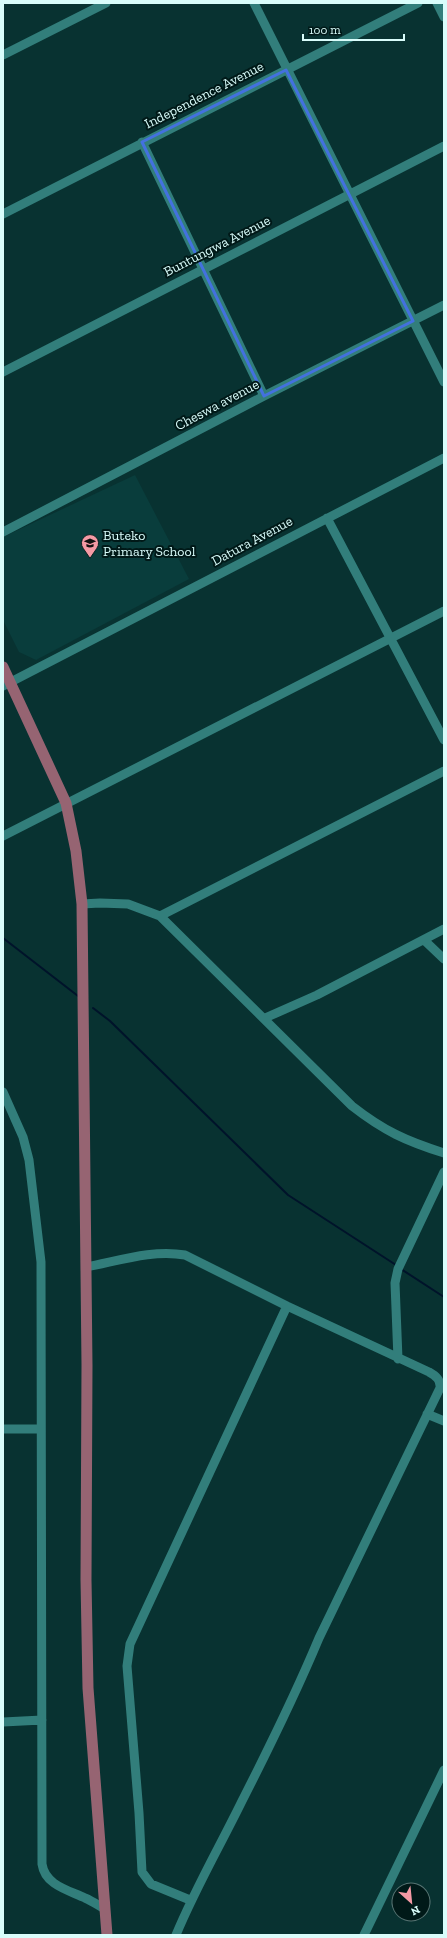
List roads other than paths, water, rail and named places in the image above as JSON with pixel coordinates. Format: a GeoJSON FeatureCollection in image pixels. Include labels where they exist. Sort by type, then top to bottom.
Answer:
{"type":"FeatureCollection","features":[{"type":"Feature","properties":{"kind":"main road"},"geometry":{"type":"LineString","coordinates":[[3,667],[7,684],[66,803],[76,851],[82,904],[86,1267],[86,1572],[88,1688],[107,1935]]}},
{"type":"Feature","properties":{"kind":"street"},"geometry":{"type":"LineString","coordinates":[[3,54],[106,3]]}},
{"type":"Feature","properties":{"kind":"street"},"geometry":{"type":"LineString","coordinates":[[254,3],[348,194],[444,382]]}},
{"type":"Feature","properties":{"kind":"street","name":"Independence Avenue"},"geometry":{"type":"LineString","coordinates":[[3,214],[418,3]]}},
{"type":"Feature","properties":{"kind":"street"},"geometry":{"type":"LineString","coordinates":[[437,3],[444,17]]}},
{"type":"Feature","properties":{"kind":"street"},"geometry":{"type":"LineString","coordinates":[[142,142],[204,268],[264,396]]}},
{"type":"Feature","properties":{"kind":"street","name":"Buntungwa Avenue"},"geometry":{"type":"LineString","coordinates":[[3,372],[444,146]]}},
{"type":"Feature","properties":{"kind":"street","name":"Cheswa avenue"},"geometry":{"type":"LineString","coordinates":[[3,532],[264,396],[444,305]]}},
{"type":"Feature","properties":{"kind":"street","name":"Datura Avenue"},"geometry":{"type":"LineString","coordinates":[[7,684],[444,458]]}},
{"type":"Feature","properties":{"kind":"street"},"geometry":{"type":"LineString","coordinates":[[327,518],[444,740]]}},
{"type":"Feature","properties":{"kind":"street"},"geometry":{"type":"LineString","coordinates":[[3,836],[444,611]]}},
{"type":"Feature","properties":{"kind":"street"},"geometry":{"type":"LineString","coordinates":[[160,916],[444,771]]}},
{"type":"Feature","properties":{"kind":"street"},"geometry":{"type":"LineString","coordinates":[[82,904],[128,904],[160,916],[265,1018],[352,1106],[375,1124],[406,1141],[444,1153]]}},
{"type":"Feature","properties":{"kind":"street"},"geometry":{"type":"LineString","coordinates":[[265,1018],[317,995],[444,929]]}},
{"type":"Feature","properties":{"kind":"street"},"geometry":{"type":"LineString","coordinates":[[424,940],[444,959]]}},
{"type":"Feature","properties":{"kind":"street"},"geometry":{"type":"LineString","coordinates":[[3,1092],[23,1137],[31,1170],[41,1262],[43,1870],[47,1877],[58,1886],[105,1909]]}},
{"type":"Feature","properties":{"kind":"street"},"geometry":{"type":"LineString","coordinates":[[398,1359],[395,1283],[398,1269],[444,1172]]}},
{"type":"Feature","properties":{"kind":"street"},"geometry":{"type":"LineString","coordinates":[[86,1267],[158,1253],[185,1255],[287,1306],[398,1359],[429,1372],[439,1380],[440,1388],[242,1801],[190,1900],[176,1935]]}},
{"type":"Feature","properties":{"kind":"street"},"geometry":{"type":"LineString","coordinates":[[190,1900],[151,1884],[142,1872],[139,1813],[127,1666],[130,1644],[287,1306]]}},
{"type":"Feature","properties":{"kind":"street"},"geometry":{"type":"LineString","coordinates":[[427,1414],[444,1422]]}},
{"type":"Feature","properties":{"kind":"street"},"geometry":{"type":"LineString","coordinates":[[3,1429],[41,1429]]}},
{"type":"Feature","properties":{"kind":"street"},"geometry":{"type":"LineString","coordinates":[[3,1722],[42,1720]]}},
{"type":"Feature","properties":{"kind":"street"},"geometry":{"type":"LineString","coordinates":[[364,1935],[444,1770]]}},
{"type":"Feature","properties":{"kind":"waterway"},"geometry":{"type":"LineString","coordinates":[[3,938],[78,996]]}},
{"type":"Feature","properties":{"kind":"waterway"},"geometry":{"type":"LineString","coordinates":[[93,1008],[110,1021],[288,1195],[396,1265]]}},
{"type":"Feature","properties":{"kind":"waterway"},"geometry":{"type":"LineString","coordinates":[[401,1269],[444,1297]]}},
{"type":"Feature","properties":{"kind":"place","name":"Buteko Primary School"},"geometry":{"type":"Point","coordinates":[90,558]}}]}
